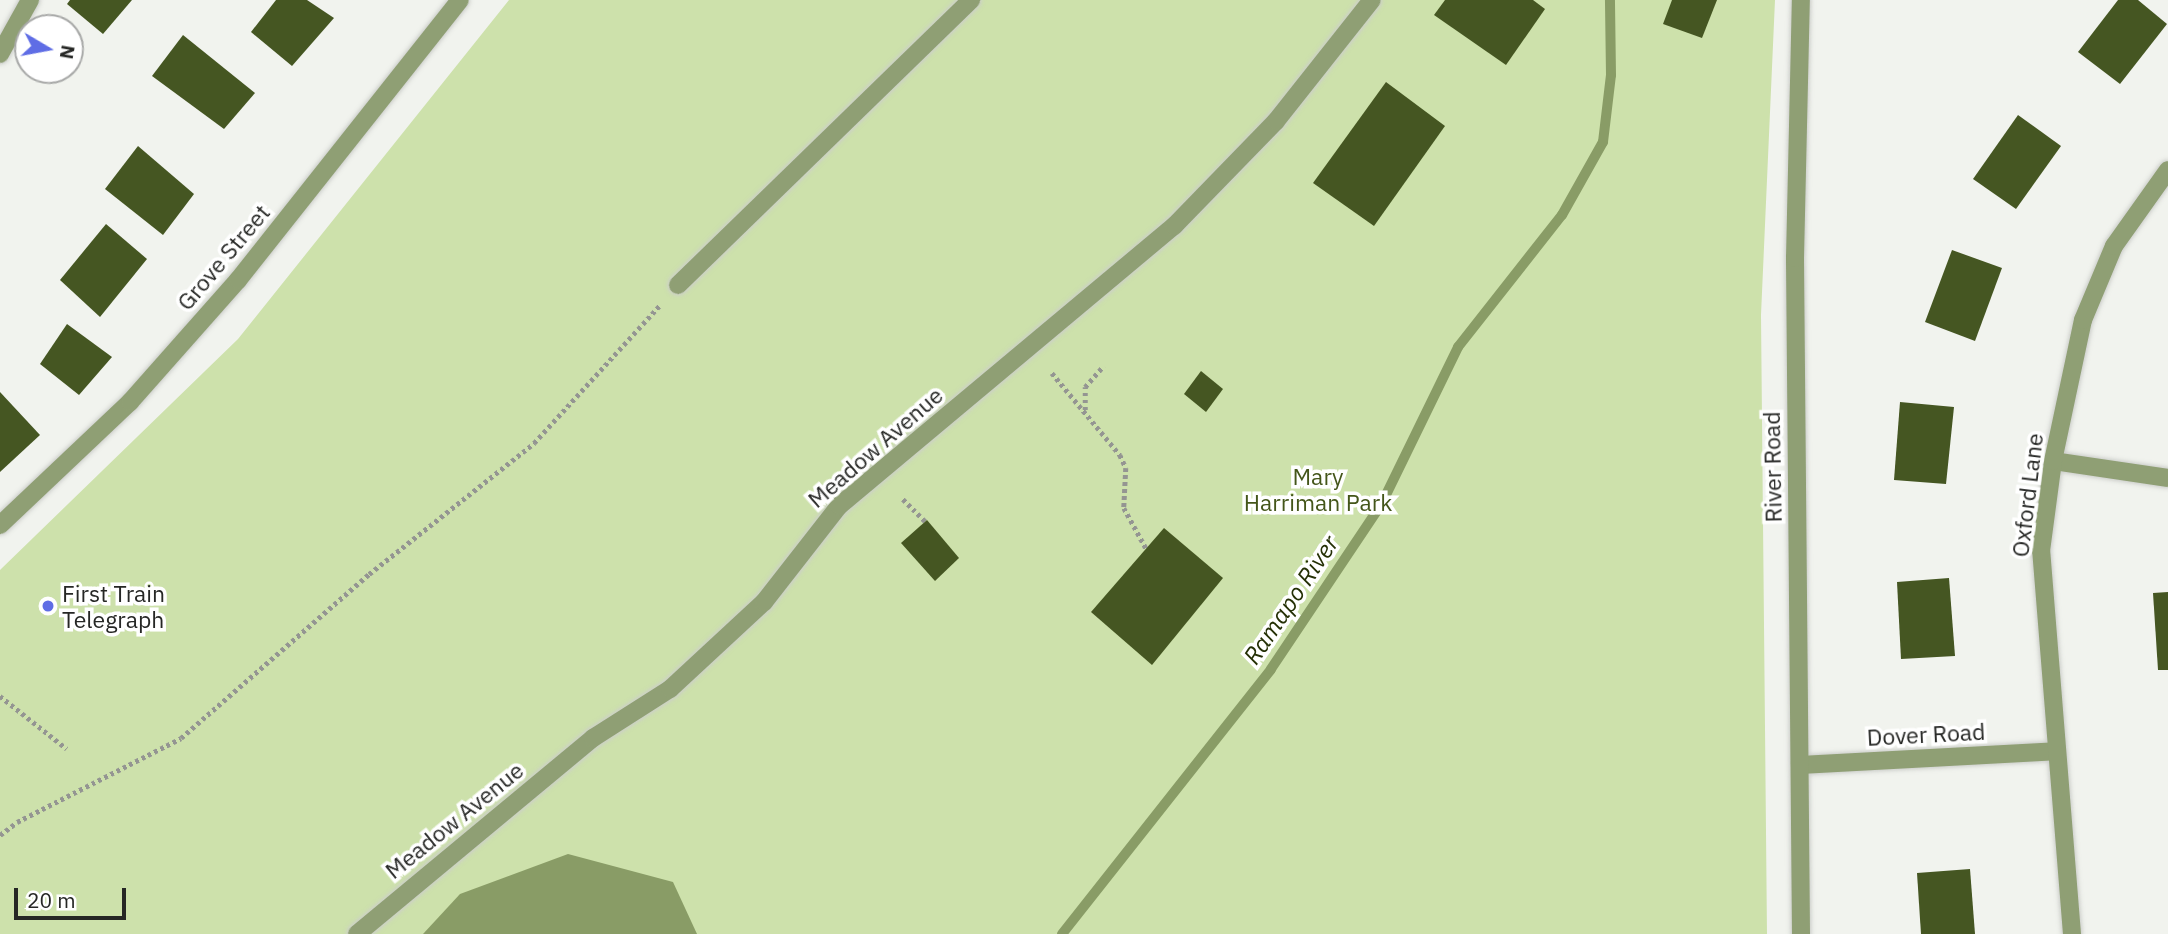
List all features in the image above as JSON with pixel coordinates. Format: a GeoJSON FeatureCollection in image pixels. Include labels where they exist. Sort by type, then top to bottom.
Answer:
{"type":"FeatureCollection","features":[{"type":"Feature","properties":{"kind":"street"},"geometry":{"type":"LineString","coordinates":[[0,54],[30,0]]}},
{"type":"Feature","properties":{"kind":"street","name":"Grove Street"},"geometry":{"type":"LineString","coordinates":[[0,525],[130,402],[238,280],[460,0]]}},
{"type":"Feature","properties":{"kind":"street"},"geometry":{"type":"LineString","coordinates":[[678,285],[971,0]]}},
{"type":"Feature","properties":{"kind":"street","name":"Meadow Avenue"},"geometry":{"type":"LineString","coordinates":[[358,934],[593,738],[670,689],[764,602],[839,506],[1174,226],[1276,121],[1372,0]]}},
{"type":"Feature","properties":{"kind":"street","name":"River Road"},"geometry":{"type":"LineString","coordinates":[[1801,0],[1795,258],[1801,934]]}},
{"type":"Feature","properties":{"kind":"street","name":"Oxford Lane"},"geometry":{"type":"LineString","coordinates":[[2072,934],[2041,551],[2053,461],[2083,320],[2114,246],[2168,170]]}},
{"type":"Feature","properties":{"kind":"street"},"geometry":{"type":"LineString","coordinates":[[2053,461],[2168,478]]}},
{"type":"Feature","properties":{"kind":"street","name":"Dover Road"},"geometry":{"type":"LineString","coordinates":[[1800,765],[2056,751]]}},
{"type":"Feature","properties":{"kind":"path"},"geometry":{"type":"LineString","coordinates":[[0,835],[17,821],[181,738],[369,574],[534,443],[678,285]]}},
{"type":"Feature","properties":{"kind":"path"},"geometry":{"type":"LineString","coordinates":[[1086,414],[1085,387],[1103,366]]}},
{"type":"Feature","properties":{"kind":"path"},"geometry":{"type":"LineString","coordinates":[[1052,373],[1126,468],[1124,508],[1146,548]]}},
{"type":"Feature","properties":{"kind":"path"},"geometry":{"type":"LineString","coordinates":[[903,499],[926,522]]}},
{"type":"Feature","properties":{"kind":"path"},"geometry":{"type":"LineString","coordinates":[[0,696],[67,749]]}},
{"type":"Feature","properties":{"kind":"green space","name":"Mary Harriman Park"},"geometry":{"type":"Polygon","coordinates":[[[509,0],[1775,0],[1761,315],[1767,934],[0,934],[0,570],[238,339],[509,0]]]}},
{"type":"Feature","properties":{"kind":"shaded area"},"geometry":{"type":"Polygon","coordinates":[[[568,854],[673,882],[697,934],[423,934],[460,894],[568,854]]]}},
{"type":"Feature","properties":{"kind":"building"},"geometry":{"type":"Polygon","coordinates":[[[70,0],[132,0],[103,34],[84,18],[84,14],[79,14],[67,4],[70,0]]]}},
{"type":"Feature","properties":{"kind":"building"},"geometry":{"type":"Polygon","coordinates":[[[276,0],[307,0],[334,18],[292,66],[251,32],[276,0]]]}},
{"type":"Feature","properties":{"kind":"building"},"geometry":{"type":"Polygon","coordinates":[[[1445,0],[1533,0],[1545,9],[1506,65],[1434,15],[1445,0]]]}},
{"type":"Feature","properties":{"kind":"building"},"geometry":{"type":"Polygon","coordinates":[[[1672,0],[1717,0],[1702,38],[1663,24],[1672,0]]]}},
{"type":"Feature","properties":{"kind":"building"},"geometry":{"type":"Polygon","coordinates":[[[2118,0],[2138,0],[2167,24],[2120,84],[2078,52],[2118,0]]]}},
{"type":"Feature","properties":{"kind":"building"},"geometry":{"type":"Polygon","coordinates":[[[183,35],[255,93],[224,129],[152,76],[183,35]]]}},
{"type":"Feature","properties":{"kind":"building"},"geometry":{"type":"Polygon","coordinates":[[[1386,82],[1445,126],[1374,226],[1313,183],[1386,82]]]}},
{"type":"Feature","properties":{"kind":"building"},"geometry":{"type":"Polygon","coordinates":[[[2018,115],[2061,146],[2016,209],[1973,179],[2018,115]]]}},
{"type":"Feature","properties":{"kind":"building"},"geometry":{"type":"Polygon","coordinates":[[[138,146],[194,194],[163,235],[105,189],[138,146]]]}},
{"type":"Feature","properties":{"kind":"building"},"geometry":{"type":"Polygon","coordinates":[[[106,224],[147,259],[100,317],[60,280],[106,224]]]}},
{"type":"Feature","properties":{"kind":"building"},"geometry":{"type":"Polygon","coordinates":[[[1952,250],[2002,268],[1975,341],[1925,322],[1952,250]]]}},
{"type":"Feature","properties":{"kind":"building"},"geometry":{"type":"Polygon","coordinates":[[[67,324],[112,357],[79,395],[40,364],[67,324]]]}},
{"type":"Feature","properties":{"kind":"building"},"geometry":{"type":"Polygon","coordinates":[[[1201,371],[1223,389],[1206,412],[1184,394],[1201,371]]]}},
{"type":"Feature","properties":{"kind":"building"},"geometry":{"type":"Polygon","coordinates":[[[0,392],[40,435],[0,472],[0,392]]]}},
{"type":"Feature","properties":{"kind":"building"},"geometry":{"type":"Polygon","coordinates":[[[1900,402],[1954,407],[1946,484],[1894,480],[1900,402]]]}},
{"type":"Feature","properties":{"kind":"building"},"geometry":{"type":"Polygon","coordinates":[[[927,520],[959,558],[935,581],[901,543],[927,520]]]}},
{"type":"Feature","properties":{"kind":"building"},"geometry":{"type":"Polygon","coordinates":[[[1164,528],[1223,578],[1152,665],[1091,612],[1164,528]]]}},
{"type":"Feature","properties":{"kind":"building"},"geometry":{"type":"Polygon","coordinates":[[[1949,578],[1955,656],[1901,659],[1897,582],[1949,578]]]}},
{"type":"Feature","properties":{"kind":"building"},"geometry":{"type":"Polygon","coordinates":[[[2168,592],[2168,670],[2158,670],[2153,593],[2168,592]]]}},
{"type":"Feature","properties":{"kind":"building"},"geometry":{"type":"Polygon","coordinates":[[[1970,869],[1975,934],[1921,934],[1917,873],[1970,869]]]}},
{"type":"Feature","properties":{"kind":"waterway","name":"Ramapo River"},"geometry":{"type":"LineString","coordinates":[[1062,934],[1271,669],[1382,503],[1458,347],[1562,215],[1603,142],[1611,75],[1610,0]]}},
{"type":"Feature","properties":{"kind":"place","name":"First Train Telegraph"},"geometry":{"type":"Point","coordinates":[48,606]}}]}
